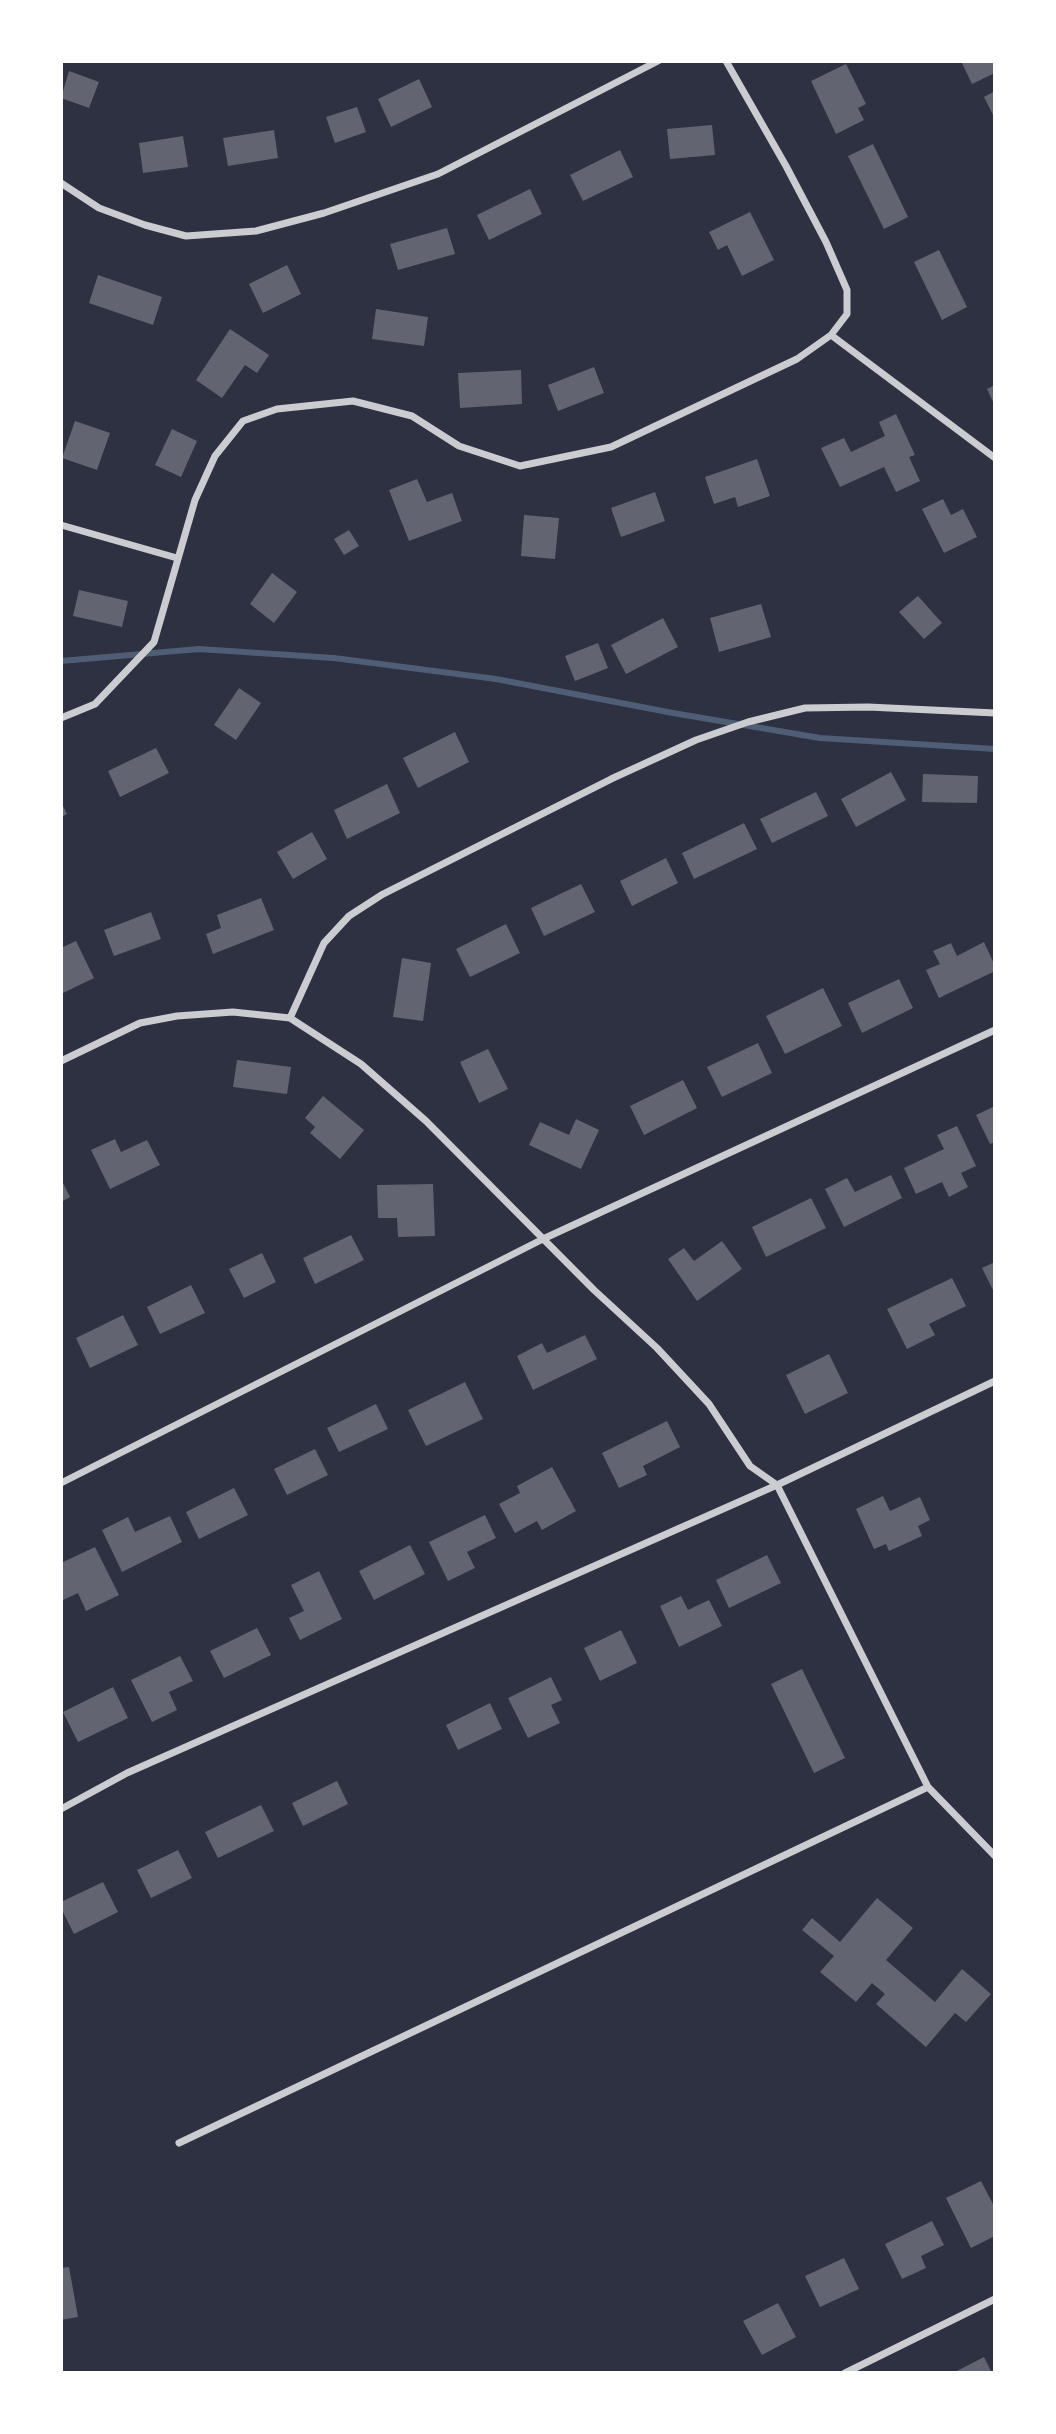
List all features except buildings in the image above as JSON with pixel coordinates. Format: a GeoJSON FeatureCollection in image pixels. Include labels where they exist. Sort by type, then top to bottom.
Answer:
{"type":"FeatureCollection","features":[{"type":"Feature","properties":{"kind":"street"},"geometry":{"type":"LineString","coordinates":[[61,183],[99,208],[186,236],[256,231],[324,213],[438,174],[658,61]]}},
{"type":"Feature","properties":{"kind":"street"},"geometry":{"type":"LineString","coordinates":[[61,718],[95,704],[154,642],[195,500],[215,456],[243,421],[277,409],[353,401],[412,416],[459,446],[520,466],[611,447],[797,359],[831,335],[847,314],[847,290],[792,177],[726,61]]}},
{"type":"Feature","properties":{"kind":"street"},"geometry":{"type":"LineString","coordinates":[[831,335],[995,458]]}},
{"type":"Feature","properties":{"kind":"street"},"geometry":{"type":"LineString","coordinates":[[61,525],[177,558]]}},
{"type":"Feature","properties":{"kind":"street"},"geometry":{"type":"LineString","coordinates":[[290,1018],[324,943],[349,916],[383,894],[611,779],[696,740],[748,722],[805,708],[868,707],[995,713]]}},
{"type":"Feature","properties":{"kind":"street"},"geometry":{"type":"LineString","coordinates":[[61,1061],[140,1023],[177,1016],[233,1012],[290,1018],[370,1073],[426,1121],[543,1239],[657,1348],[709,1404],[750,1466],[777,1485],[929,1787],[995,1856]]}},
{"type":"Feature","properties":{"kind":"street"},"geometry":{"type":"LineString","coordinates":[[61,1483],[543,1239],[995,1030]]}},
{"type":"Feature","properties":{"kind":"street"},"geometry":{"type":"LineString","coordinates":[[61,1809],[127,1773],[777,1485],[995,1381]]}},
{"type":"Feature","properties":{"kind":"street"},"geometry":{"type":"LineString","coordinates":[[179,2143],[929,1787]]}},
{"type":"Feature","properties":{"kind":"street"},"geometry":{"type":"LineString","coordinates":[[845,2373],[995,2299]]}},
{"type":"Feature","properties":{"kind":"waterway"},"geometry":{"type":"LineString","coordinates":[[61,661],[199,649],[334,658],[496,679],[820,738],[995,749]]}}]}
